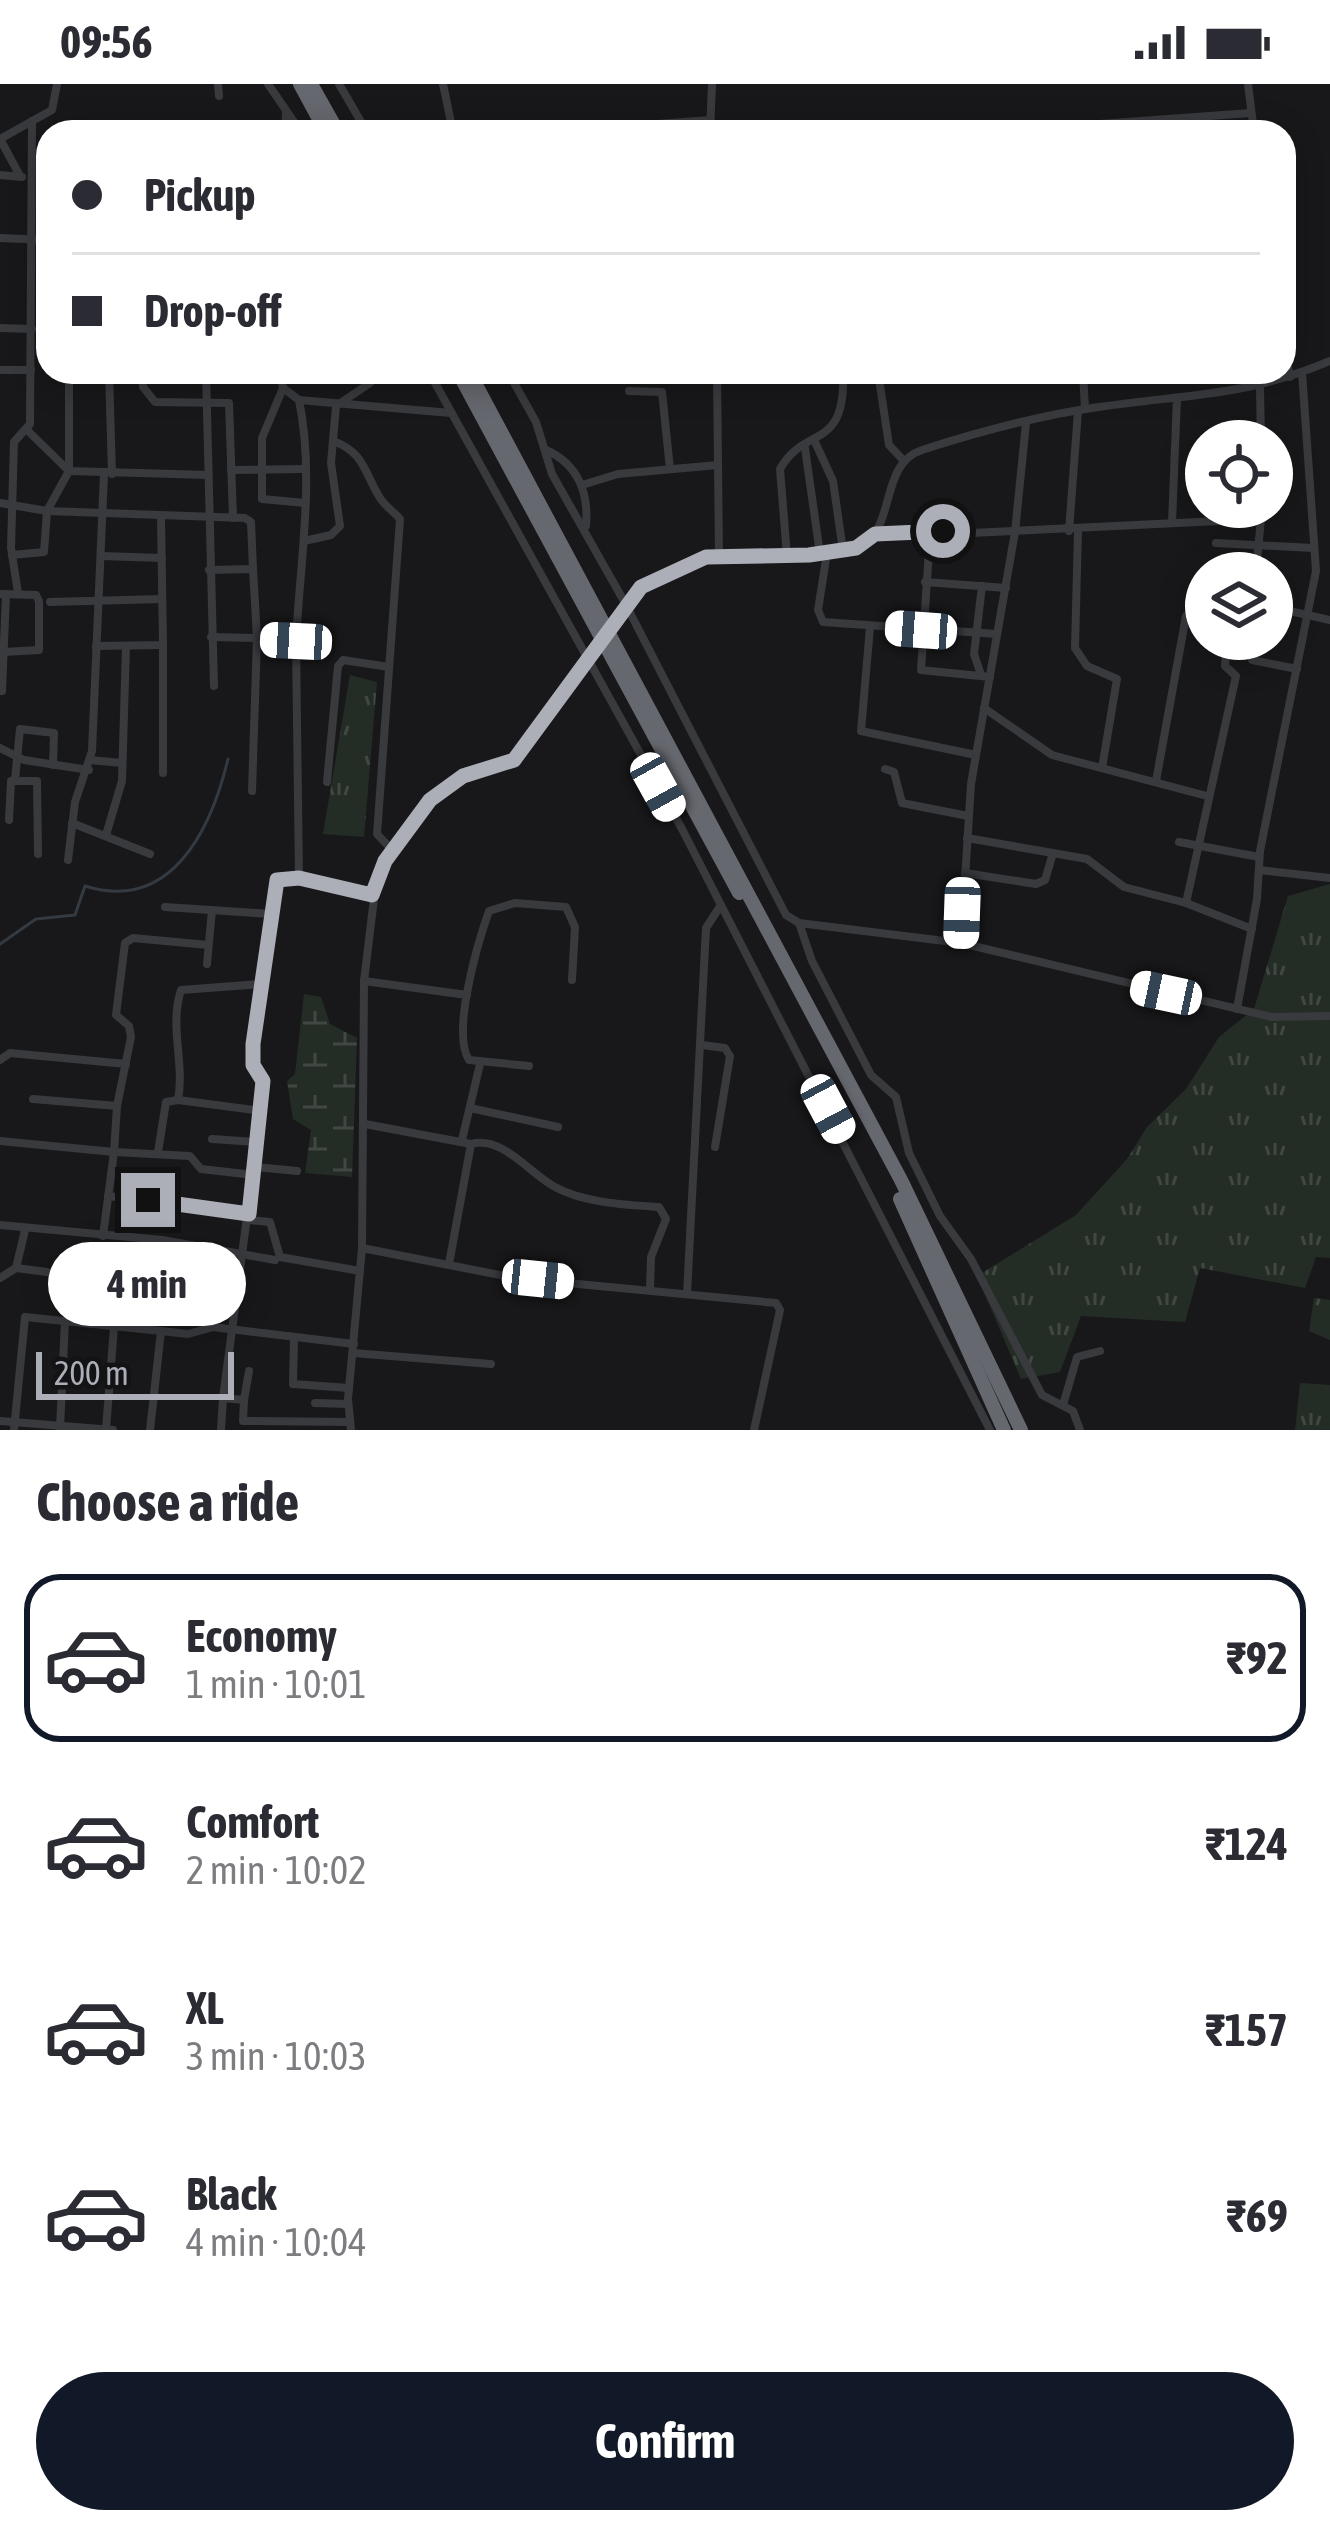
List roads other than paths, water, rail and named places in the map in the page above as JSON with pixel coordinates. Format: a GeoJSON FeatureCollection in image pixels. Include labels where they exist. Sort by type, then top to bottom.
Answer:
{"type":"FeatureCollection","features":[{"type":"Feature","properties":{"kind":"highway"},"geometry":{"type":"LineString","coordinates":[[300,84],[328,120]]}},
{"type":"Feature","properties":{"kind":"highway"},"geometry":{"type":"LineString","coordinates":[[311,84],[323,120]]}},
{"type":"Feature","properties":{"kind":"highway"},"geometry":{"type":"LineString","coordinates":[[465,384],[618,654],[901,1180],[1022,1430]]}},
{"type":"Feature","properties":{"kind":"highway"},"geometry":{"type":"LineString","coordinates":[[475,384],[600,622]]}},
{"type":"Feature","properties":{"kind":"highway"},"geometry":{"type":"LineString","coordinates":[[618,654],[893,1184],[1004,1430]]}},
{"type":"Feature","properties":{"kind":"street"},"geometry":{"type":"LineString","coordinates":[[20,176],[0,139],[52,110],[57,84]]}},
{"type":"Feature","properties":{"kind":"street"},"geometry":{"type":"LineString","coordinates":[[218,84],[219,96]]}},
{"type":"Feature","properties":{"kind":"street"},"geometry":{"type":"LineString","coordinates":[[268,84],[292,120]]}},
{"type":"Feature","properties":{"kind":"street"},"geometry":{"type":"LineString","coordinates":[[339,84],[361,120]]}},
{"type":"Feature","properties":{"kind":"street"},"geometry":{"type":"LineString","coordinates":[[442,84],[450,120]]}},
{"type":"Feature","properties":{"kind":"street"},"geometry":{"type":"LineString","coordinates":[[710,120],[712,84]]}},
{"type":"Feature","properties":{"kind":"street"},"geometry":{"type":"LineString","coordinates":[[1248,84],[1252,120]]}},
{"type":"Feature","properties":{"kind":"street"},"geometry":{"type":"LineString","coordinates":[[286,111],[286,120]]}},
{"type":"Feature","properties":{"kind":"street"},"geometry":{"type":"LineString","coordinates":[[1153,120],[1252,113]]}},
{"type":"Feature","properties":{"kind":"street"},"geometry":{"type":"LineString","coordinates":[[19,593],[12,555],[14,442],[26,429],[31,370],[32,121]]}},
{"type":"Feature","properties":{"kind":"street"},"geometry":{"type":"LineString","coordinates":[[0,176],[32,177]]}},
{"type":"Feature","properties":{"kind":"street"},"geometry":{"type":"LineString","coordinates":[[0,238],[36,239]]}},
{"type":"Feature","properties":{"kind":"street"},"geometry":{"type":"LineString","coordinates":[[0,328],[32,329]]}},
{"type":"Feature","properties":{"kind":"street"},"geometry":{"type":"LineString","coordinates":[[1296,374],[1330,361]]}},
{"type":"Feature","properties":{"kind":"street"},"geometry":{"type":"LineString","coordinates":[[0,370],[31,370]]}},
{"type":"Feature","properties":{"kind":"street"},"geometry":{"type":"LineString","coordinates":[[1237,1009],[1259,857],[1309,616],[1313,548],[1302,372]]}},
{"type":"Feature","properties":{"kind":"street"},"geometry":{"type":"LineString","coordinates":[[12,555],[44,552],[47,511],[69,471],[69,384]]}},
{"type":"Feature","properties":{"kind":"street"},"geometry":{"type":"LineString","coordinates":[[68,860],[72,823],[90,765],[110,384]]}},
{"type":"Feature","properties":{"kind":"street"},"geometry":{"type":"LineString","coordinates":[[143,384],[155,401],[230,406],[232,518]]}},
{"type":"Feature","properties":{"kind":"street"},"geometry":{"type":"LineString","coordinates":[[206,384],[214,686]]}},
{"type":"Feature","properties":{"kind":"street"},"geometry":{"type":"LineString","coordinates":[[282,384],[262,438],[264,501],[304,503]]}},
{"type":"Feature","properties":{"kind":"street"},"geometry":{"type":"LineString","coordinates":[[336,406],[369,384]]}},
{"type":"Feature","properties":{"kind":"street"},"geometry":{"type":"LineString","coordinates":[[435,384],[722,904],[990,1430]]}},
{"type":"Feature","properties":{"kind":"street"},"geometry":{"type":"LineString","coordinates":[[515,384],[536,422],[552,474],[586,529],[785,915],[799,922],[961,943],[1272,1017],[1330,1016]]}},
{"type":"Feature","properties":{"kind":"street"},"geometry":{"type":"LineString","coordinates":[[717,384],[719,556]]}},
{"type":"Feature","properties":{"kind":"street"},"geometry":{"type":"LineString","coordinates":[[787,556],[780,470],[841,413],[842,384]]}},
{"type":"Feature","properties":{"kind":"street"},"geometry":{"type":"LineString","coordinates":[[880,384],[886,435],[904,461]]}},
{"type":"Feature","properties":{"kind":"street"},"geometry":{"type":"LineString","coordinates":[[1083,384],[1074,531],[1075,648],[1093,670],[1117,675],[1102,767]]}},
{"type":"Feature","properties":{"kind":"street"},"geometry":{"type":"LineString","coordinates":[[249,1371],[243,1421],[351,1426],[348,1404],[362,1248],[364,981],[372,895],[389,855],[446,785],[514,760],[588,664],[625,603],[669,570],[719,556],[787,556],[862,546],[875,534],[904,461],[921,451],[1082,410],[1271,384]]}},
{"type":"Feature","properties":{"kind":"street"},"geometry":{"type":"LineString","coordinates":[[283,388],[299,400],[336,406],[451,413]]}},
{"type":"Feature","properties":{"kind":"street"},"geometry":{"type":"LineString","coordinates":[[1260,388],[1261,420]]}},
{"type":"Feature","properties":{"kind":"street"},"geometry":{"type":"LineString","coordinates":[[629,391],[662,392],[670,469]]}},
{"type":"Feature","properties":{"kind":"street"},"geometry":{"type":"LineString","coordinates":[[1172,523],[1177,398]]}},
{"type":"Feature","properties":{"kind":"street"},"geometry":{"type":"LineString","coordinates":[[299,400],[304,503],[296,641],[299,878]]}},
{"type":"Feature","properties":{"kind":"street"},"geometry":{"type":"LineString","coordinates":[[304,541],[331,535],[340,526],[333,441],[336,406]]}},
{"type":"Feature","properties":{"kind":"street"},"geometry":{"type":"LineString","coordinates":[[961,943],[968,816],[985,676],[1016,532],[1026,423]]}},
{"type":"Feature","properties":{"kind":"street"},"geometry":{"type":"LineString","coordinates":[[26,429],[69,471],[231,485]]}},
{"type":"Feature","properties":{"kind":"street"},"geometry":{"type":"LineString","coordinates":[[333,441],[352,447],[362,458],[380,499],[400,519],[377,834],[389,855]]}},
{"type":"Feature","properties":{"kind":"street"},"geometry":{"type":"LineString","coordinates":[[815,442],[837,496],[843,550]]}},
{"type":"Feature","properties":{"kind":"street"},"geometry":{"type":"LineString","coordinates":[[805,448],[823,553],[820,620],[997,634]]}},
{"type":"Feature","properties":{"kind":"street"},"geometry":{"type":"LineString","coordinates":[[545,450],[562,457],[582,485],[586,529]]}},
{"type":"Feature","properties":{"kind":"street"},"geometry":{"type":"LineString","coordinates":[[582,485],[618,474],[718,465]]}},
{"type":"Feature","properties":{"kind":"street"},"geometry":{"type":"LineString","coordinates":[[231,470],[303,469]]}},
{"type":"Feature","properties":{"kind":"street"},"geometry":{"type":"LineString","coordinates":[[0,503],[47,511],[250,522],[257,638],[251,791]]}},
{"type":"Feature","properties":{"kind":"street"},"geometry":{"type":"LineString","coordinates":[[161,517],[164,773]]}},
{"type":"Feature","properties":{"kind":"street"},"geometry":{"type":"LineString","coordinates":[[875,534],[1074,531],[1185,522]]}},
{"type":"Feature","properties":{"kind":"street"},"geometry":{"type":"LineString","coordinates":[[1259,552],[1261,528]]}},
{"type":"Feature","properties":{"kind":"street"},"geometry":{"type":"LineString","coordinates":[[929,535],[921,630],[923,672],[985,676]]}},
{"type":"Feature","properties":{"kind":"street"},"geometry":{"type":"LineString","coordinates":[[1216,543],[1313,548]]}},
{"type":"Feature","properties":{"kind":"street"},"geometry":{"type":"LineString","coordinates":[[100,556],[162,558]]}},
{"type":"Feature","properties":{"kind":"street"},"geometry":{"type":"LineString","coordinates":[[209,570],[253,569]]}},
{"type":"Feature","properties":{"kind":"street"},"geometry":{"type":"LineString","coordinates":[[926,582],[1006,588]]}},
{"type":"Feature","properties":{"kind":"street"},"geometry":{"type":"LineString","coordinates":[[982,586],[974,654],[985,676]]}},
{"type":"Feature","properties":{"kind":"street"},"geometry":{"type":"LineString","coordinates":[[2,691],[3,594],[38,597],[39,650],[4,652]]}},
{"type":"Feature","properties":{"kind":"street"},"geometry":{"type":"LineString","coordinates":[[50,602],[162,599]]}},
{"type":"Feature","properties":{"kind":"street"},"geometry":{"type":"LineString","coordinates":[[1293,612],[1330,620]]}},
{"type":"Feature","properties":{"kind":"street"},"geometry":{"type":"LineString","coordinates":[[1156,781],[1185,622]]}},
{"type":"Feature","properties":{"kind":"street"},"geometry":{"type":"LineString","coordinates":[[870,626],[861,731],[976,755]]}},
{"type":"Feature","properties":{"kind":"street"},"geometry":{"type":"LineString","coordinates":[[211,637],[296,641]]}},
{"type":"Feature","properties":{"kind":"street"},"geometry":{"type":"LineString","coordinates":[[96,646],[163,645]]}},
{"type":"Feature","properties":{"kind":"street"},"geometry":{"type":"LineString","coordinates":[[106,835],[120,796],[126,646]]}},
{"type":"Feature","properties":{"kind":"street"},"geometry":{"type":"LineString","coordinates":[[327,782],[338,666],[344,660],[389,667]]}},
{"type":"Feature","properties":{"kind":"street"},"geometry":{"type":"LineString","coordinates":[[1186,903],[1236,676],[1225,666],[1225,660]]}},
{"type":"Feature","properties":{"kind":"street"},"geometry":{"type":"LineString","coordinates":[[1252,660],[1297,669]]}},
{"type":"Feature","properties":{"kind":"street"},"geometry":{"type":"LineString","coordinates":[[984,708],[1039,750],[1208,796]]}},
{"type":"Feature","properties":{"kind":"street"},"geometry":{"type":"LineString","coordinates":[[9,820],[8,791],[15,780],[20,729],[50,731],[56,742],[53,765]]}},
{"type":"Feature","properties":{"kind":"street"},"geometry":{"type":"LineString","coordinates":[[0,748],[19,753],[24,760],[53,765],[122,763]]}},
{"type":"Feature","properties":{"kind":"street"},"geometry":{"type":"LineString","coordinates":[[885,769],[894,772],[902,803],[968,816]]}},
{"type":"Feature","properties":{"kind":"street"},"geometry":{"type":"LineString","coordinates":[[15,780],[38,783],[38,854]]}},
{"type":"Feature","properties":{"kind":"street"},"geometry":{"type":"LineString","coordinates":[[72,823],[150,854]]}},
{"type":"Feature","properties":{"kind":"street"},"geometry":{"type":"LineString","coordinates":[[967,838],[1093,862],[1124,886],[1186,903],[1252,929]]}},
{"type":"Feature","properties":{"kind":"street"},"geometry":{"type":"LineString","coordinates":[[1179,842],[1259,857]]}},
{"type":"Feature","properties":{"kind":"street"},"geometry":{"type":"LineString","coordinates":[[964,873],[1036,884],[1045,880],[1053,853]]}},
{"type":"Feature","properties":{"kind":"street"},"geometry":{"type":"LineString","coordinates":[[1259,870],[1330,878]]}},
{"type":"Feature","properties":{"kind":"street"},"geometry":{"type":"LineString","coordinates":[[221,1430],[255,1171],[263,1081],[252,1060],[277,880],[299,878],[372,895]]}},
{"type":"Feature","properties":{"kind":"street"},"geometry":{"type":"LineString","coordinates":[[529,1066],[480,1064],[469,1060],[463,1049],[467,995],[489,911],[514,903],[554,902],[572,912],[572,980]]}},
{"type":"Feature","properties":{"kind":"street"},"geometry":{"type":"LineString","coordinates":[[687,1294],[706,928],[722,904]]}},
{"type":"Feature","properties":{"kind":"street"},"geometry":{"type":"LineString","coordinates":[[165,907],[271,914]]}},
{"type":"Feature","properties":{"kind":"street"},"geometry":{"type":"LineString","coordinates":[[207,964],[212,910]]}},
{"type":"Feature","properties":{"kind":"street"},"geometry":{"type":"LineString","coordinates":[[799,922],[812,962],[871,1075],[896,1097],[904,1138],[940,1216],[958,1238],[1042,1394],[1073,1411],[1080,1430]]}},
{"type":"Feature","properties":{"kind":"street"},"geometry":{"type":"LineString","coordinates":[[103,1236],[117,1106],[131,1030],[116,1015],[125,943],[133,938],[208,945]]}},
{"type":"Feature","properties":{"kind":"street"},"geometry":{"type":"LineString","coordinates":[[364,981],[467,995]]}},
{"type":"Feature","properties":{"kind":"street"},"geometry":{"type":"LineString","coordinates":[[178,1100],[175,1013],[181,990],[261,984]]}},
{"type":"Feature","properties":{"kind":"street"},"geometry":{"type":"LineString","coordinates":[[702,1046],[725,1048],[730,1056],[715,1147]]}},
{"type":"Feature","properties":{"kind":"street"},"geometry":{"type":"LineString","coordinates":[[0,1060],[10,1053],[126,1064]]}},
{"type":"Feature","properties":{"kind":"street"},"geometry":{"type":"LineString","coordinates":[[448,1264],[480,1064]]}},
{"type":"Feature","properties":{"kind":"street"},"geometry":{"type":"LineString","coordinates":[[33,1099],[117,1106]]}},
{"type":"Feature","properties":{"kind":"street"},"geometry":{"type":"LineString","coordinates":[[158,1153],[166,1102],[261,1111]]}},
{"type":"Feature","properties":{"kind":"street"},"geometry":{"type":"LineString","coordinates":[[470,1108],[558,1127]]}},
{"type":"Feature","properties":{"kind":"street"},"geometry":{"type":"LineString","coordinates":[[695,1118],[718,1120]]}},
{"type":"Feature","properties":{"kind":"street"},"geometry":{"type":"LineString","coordinates":[[364,1124],[490,1144],[560,1190],[622,1206],[659,1207],[666,1219],[652,1251],[650,1290]]}},
{"type":"Feature","properties":{"kind":"street"},"geometry":{"type":"LineString","coordinates":[[212,1139],[257,1142]]}},
{"type":"Feature","properties":{"kind":"street"},"geometry":{"type":"LineString","coordinates":[[0,1141],[190,1156],[201,1169],[297,1171]]}},
{"type":"Feature","properties":{"kind":"street"},"geometry":{"type":"LineString","coordinates":[[108,1196],[270,1222],[280,1257],[360,1271]]}},
{"type":"Feature","properties":{"kind":"street"},"geometry":{"type":"LineString","coordinates":[[3,1224],[275,1260]]}},
{"type":"Feature","properties":{"kind":"street"},"geometry":{"type":"LineString","coordinates":[[16,1268],[25,1230]]}},
{"type":"Feature","properties":{"kind":"street"},"geometry":{"type":"LineString","coordinates":[[362,1248],[514,1278],[779,1305],[754,1430]]}},
{"type":"Feature","properties":{"kind":"street"},"geometry":{"type":"LineString","coordinates":[[0,1278],[16,1268],[47,1272]]}},
{"type":"Feature","properties":{"kind":"street"},"geometry":{"type":"LineString","coordinates":[[15,1426],[22,1319],[161,1331],[233,1329],[491,1364]]}},
{"type":"Feature","properties":{"kind":"street"},"geometry":{"type":"LineString","coordinates":[[63,1428],[65,1321]]}},
{"type":"Feature","properties":{"kind":"street"},"geometry":{"type":"LineString","coordinates":[[0,1421],[15,1426],[109,1430],[115,1327]]}},
{"type":"Feature","properties":{"kind":"street"},"geometry":{"type":"LineString","coordinates":[[150,1430],[161,1331]]}},
{"type":"Feature","properties":{"kind":"street"},"geometry":{"type":"LineString","coordinates":[[294,1339],[293,1384],[349,1388]]}},
{"type":"Feature","properties":{"kind":"street"},"geometry":{"type":"LineString","coordinates":[[1063,1405],[1077,1357],[1100,1351]]}},
{"type":"Feature","properties":{"kind":"street"},"geometry":{"type":"LineString","coordinates":[[62,1366],[110,1370]]}},
{"type":"Feature","properties":{"kind":"street"},"geometry":{"type":"LineString","coordinates":[[223,1398],[244,1400]]}},
{"type":"Feature","properties":{"kind":"street"},"geometry":{"type":"LineString","coordinates":[[315,1402],[348,1404]]}},
{"type":"Feature","properties":{"kind":"waterway"},"geometry":{"type":"LineString","coordinates":[[0,944],[36,919],[75,915],[85,886],[115,891],[141,888],[164,876],[198,838],[228,759]]}}]}
